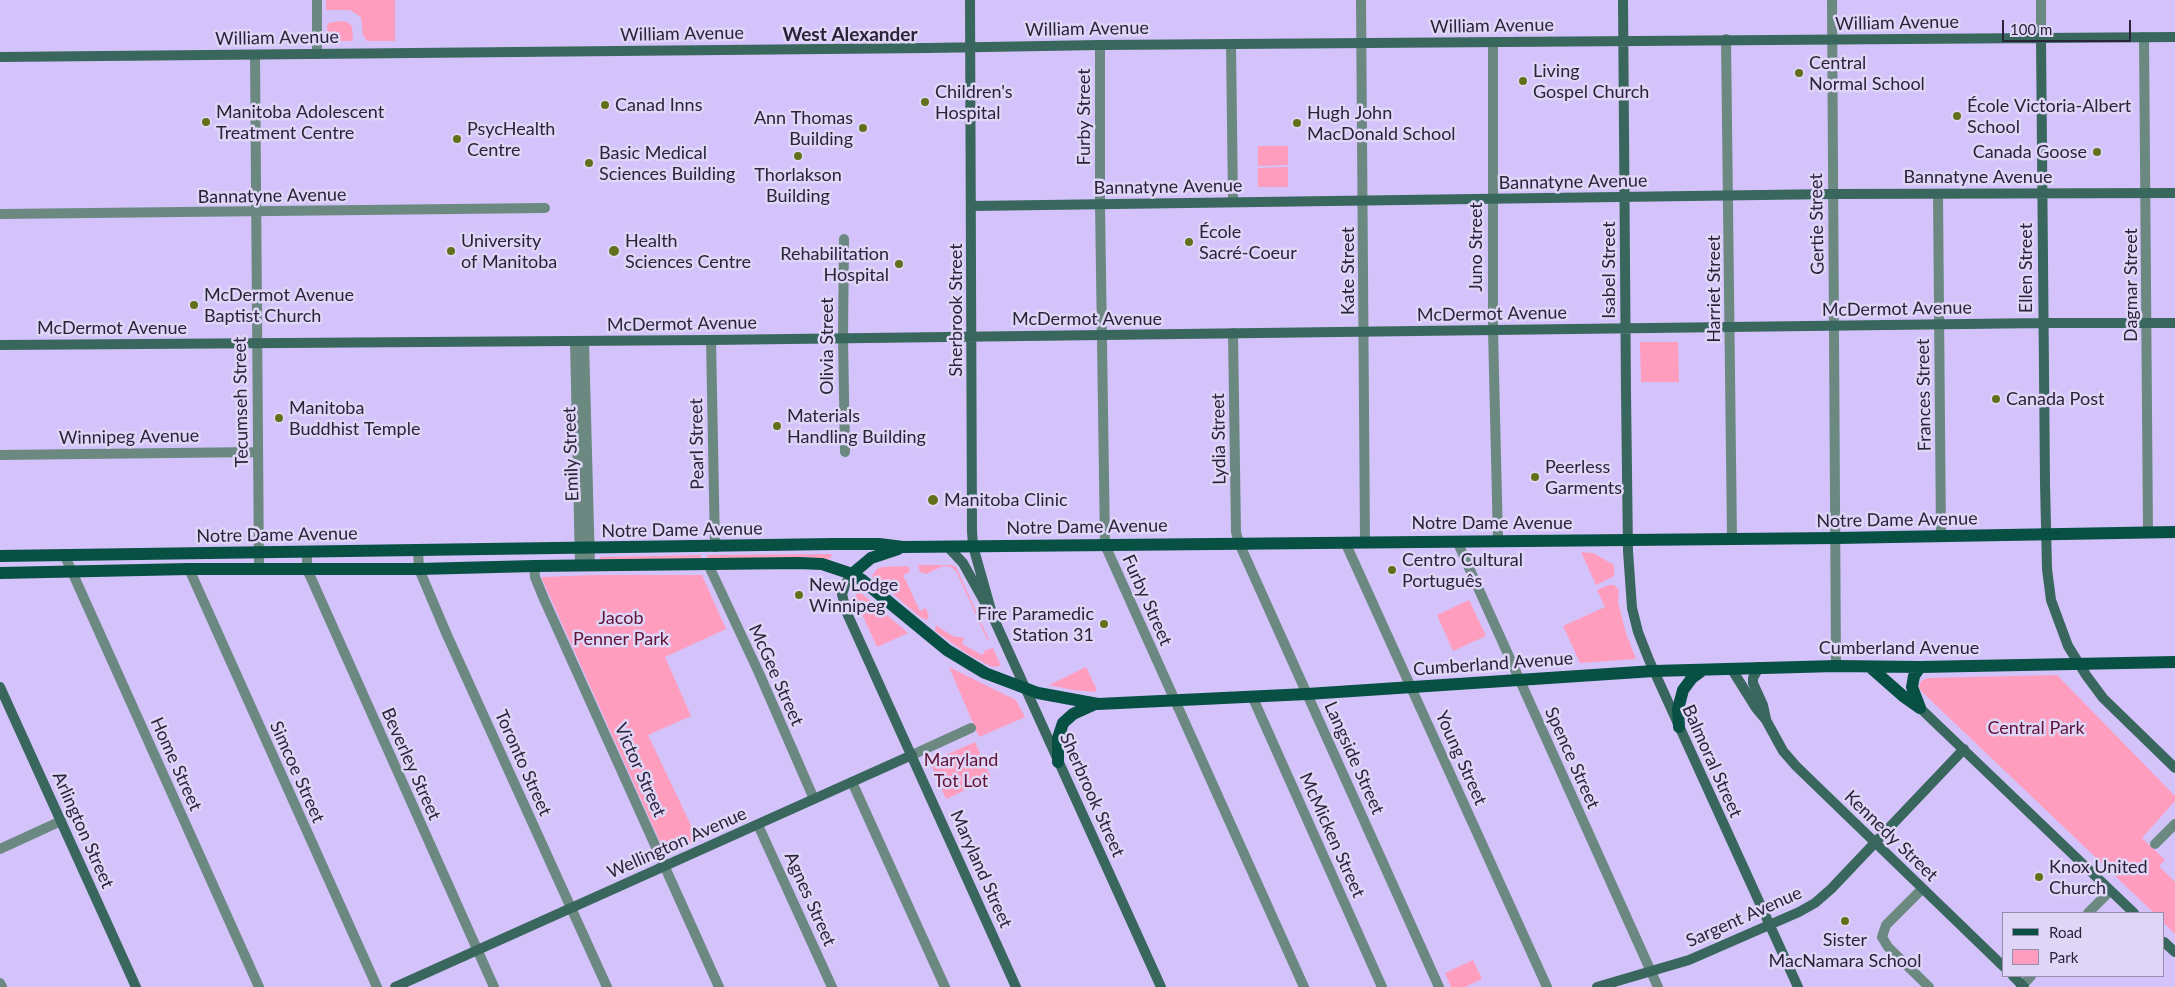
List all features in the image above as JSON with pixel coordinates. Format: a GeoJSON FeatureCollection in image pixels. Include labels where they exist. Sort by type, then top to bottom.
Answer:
{"type":"FeatureCollection","features":[{"type":"Feature","properties":{"kind":"main road","name":"Notre Dame Avenue"},"geometry":{"type":"LineString","coordinates":[[0,556],[871,544],[903,547],[1836,538],[2175,532]]}},
{"type":"Feature","properties":{"kind":"main road"},"geometry":{"type":"LineString","coordinates":[[852,574],[871,558],[903,547]]}},
{"type":"Feature","properties":{"kind":"main road","name":"Notre Dame Avenue"},"geometry":{"type":"LineString","coordinates":[[0,573],[418,569],[585,565],[822,564],[852,574]]}},
{"type":"Feature","properties":{"kind":"main road","name":"Cumberland Avenue"},"geometry":{"type":"LineString","coordinates":[[852,574],[871,586],[957,657],[989,675],[1026,690],[1064,699],[1098,704],[1307,694],[1654,671],[1836,666],[1920,667],[2175,662]]}},
{"type":"Feature","properties":{"kind":"main road"},"geometry":{"type":"LineString","coordinates":[[1870,667],[1902,696],[1920,708]]}},
{"type":"Feature","properties":{"kind":"main road"},"geometry":{"type":"LineString","coordinates":[[1920,667],[1914,676],[1912,687],[1920,708]]}},
{"type":"Feature","properties":{"kind":"main road"},"geometry":{"type":"LineString","coordinates":[[1679,727],[1678,709],[1682,690],[1691,679],[1703,670]]}},
{"type":"Feature","properties":{"kind":"main road"},"geometry":{"type":"LineString","coordinates":[[1058,762],[1058,738],[1063,723],[1073,714],[1098,704]]}},
{"type":"Feature","properties":{"kind":"street"},"geometry":{"type":"LineString","coordinates":[[316,54],[317,0]]}},
{"type":"Feature","properties":{"kind":"street","name":"Sherbrook Street"},"geometry":{"type":"LineString","coordinates":[[970,0],[973,546],[993,617]]}},
{"type":"Feature","properties":{"kind":"street","name":"Kate Street"},"geometry":{"type":"LineString","coordinates":[[1361,0],[1364,200],[1365,542]]}},
{"type":"Feature","properties":{"kind":"street","name":"Isabel Street"},"geometry":{"type":"LineString","coordinates":[[1624,0],[1628,540]]}},
{"type":"Feature","properties":{"kind":"street","name":"Gertie Street"},"geometry":{"type":"LineString","coordinates":[[1832,0],[1836,666]]}},
{"type":"Feature","properties":{"kind":"street","name":"Ellen Street"},"geometry":{"type":"LineString","coordinates":[[2041,0],[2046,535],[2047,569],[2051,600],[2068,646],[2078,664],[2103,698],[2175,768]]}},
{"type":"Feature","properties":{"kind":"street","name":"William Avenue"},"geometry":{"type":"LineString","coordinates":[[0,57],[1100,44],[1362,44],[2175,36]]}},
{"type":"Feature","properties":{"kind":"street","name":"Dagmar Street"},"geometry":{"type":"LineString","coordinates":[[2144,37],[2148,533]]}},
{"type":"Feature","properties":{"kind":"street","name":"Harriet Street"},"geometry":{"type":"LineString","coordinates":[[1726,40],[1730,196],[1732,539]]}},
{"type":"Feature","properties":{"kind":"street","name":"Juno Street"},"geometry":{"type":"LineString","coordinates":[[1493,42],[1493,330],[1498,541]]}},
{"type":"Feature","properties":{"kind":"street","name":"Furby Street"},"geometry":{"type":"LineString","coordinates":[[1100,44],[1100,204],[1105,545],[1304,987]]}},
{"type":"Feature","properties":{"kind":"street"},"geometry":{"type":"LineString","coordinates":[[1231,44],[1233,202]]}},
{"type":"Feature","properties":{"kind":"street","name":"Tecumseh Street"},"geometry":{"type":"LineString","coordinates":[[255,54],[259,570]]}},
{"type":"Feature","properties":{"kind":"street","name":"Bannatyne Avenue"},"geometry":{"type":"LineString","coordinates":[[972,206],[1833,194],[2175,193]]}},
{"type":"Feature","properties":{"kind":"street","name":"Frances Street"},"geometry":{"type":"LineString","coordinates":[[1938,194],[1941,536]]}},
{"type":"Feature","properties":{"kind":"street","name":"Bannatyne Avenue"},"geometry":{"type":"LineString","coordinates":[[0,214],[545,208]]}},
{"type":"Feature","properties":{"kind":"street","name":"Olivia Street"},"geometry":{"type":"LineString","coordinates":[[844,239],[845,452]]}},
{"type":"Feature","properties":{"kind":"street","name":"McDermot Avenue"},"geometry":{"type":"LineString","coordinates":[[0,345],[711,340],[1940,324],[2175,323]]}},
{"type":"Feature","properties":{"kind":"street","name":"Lydia Street"},"geometry":{"type":"LineString","coordinates":[[1233,334],[1236,532],[1239,543]]}},
{"type":"Feature","properties":{"kind":"street","name":"Pearl Street"},"geometry":{"type":"LineString","coordinates":[[711,340],[715,547]]}},
{"type":"Feature","properties":{"kind":"street","name":"Emily Street"},"geometry":{"type":"LineString","coordinates":[[580,341],[585,565]]}},
{"type":"Feature","properties":{"kind":"street","name":"Winnipeg Avenue"},"geometry":{"type":"LineString","coordinates":[[0,455],[258,452]]}},
{"type":"Feature","properties":{"kind":"street","name":"Balmoral Street"},"geometry":{"type":"LineString","coordinates":[[1628,540],[1629,587],[1633,618],[1642,644],[1798,987]]}},
{"type":"Feature","properties":{"kind":"street","name":"Spence Street"},"geometry":{"type":"LineString","coordinates":[[1457,541],[1658,987]]}},
{"type":"Feature","properties":{"kind":"street","name":"Young Street"},"geometry":{"type":"LineString","coordinates":[[1345,542],[1547,987]]}},
{"type":"Feature","properties":{"kind":"street","name":"Langside Street"},"geometry":{"type":"LineString","coordinates":[[1239,543],[1440,987]]}},
{"type":"Feature","properties":{"kind":"street","name":"Sherbrook Street"},"geometry":{"type":"LineString","coordinates":[[948,546],[963,562],[993,617],[1161,987]]}},
{"type":"Feature","properties":{"kind":"street","name":"Toronto Street"},"geometry":{"type":"LineString","coordinates":[[418,550],[418,569],[606,987]]}},
{"type":"Feature","properties":{"kind":"street","name":"Beverley Street"},"geometry":{"type":"LineString","coordinates":[[307,552],[307,570],[494,987]]}},
{"type":"Feature","properties":{"kind":"street","name":"Home Street"},"geometry":{"type":"LineString","coordinates":[[64,554],[259,987]]}},
{"type":"Feature","properties":{"kind":"street","name":"McGee Street"},"geometry":{"type":"LineString","coordinates":[[708,564],[814,799]]}},
{"type":"Feature","properties":{"kind":"street","name":"Victor Street"},"geometry":{"type":"LineString","coordinates":[[534,566],[535,577],[544,599],[719,987]]}},
{"type":"Feature","properties":{"kind":"street","name":"Simcoe Street"},"geometry":{"type":"LineString","coordinates":[[189,570],[377,987]]}},
{"type":"Feature","properties":{"kind":"street","name":"Maryland Street"},"geometry":{"type":"LineString","coordinates":[[852,574],[844,588],[842,600],[844,607],[1016,987]]}},
{"type":"Feature","properties":{"kind":"street","name":"Kennedy Street"},"geometry":{"type":"LineString","coordinates":[[1731,668],[1788,757],[1875,844],[2002,965]]}},
{"type":"Feature","properties":{"kind":"street","name":"Kennedy Street"},"geometry":{"type":"LineString","coordinates":[[1759,668],[1753,678],[1753,683],[1763,705],[1766,720]]}},
{"type":"Feature","properties":{"kind":"street","name":"Arlington Street"},"geometry":{"type":"LineString","coordinates":[[0,687],[136,987]]}},
{"type":"Feature","properties":{"kind":"street","name":"McMicken Street"},"geometry":{"type":"LineString","coordinates":[[1252,696],[1382,987]]}},
{"type":"Feature","properties":{"kind":"street"},"geometry":{"type":"LineString","coordinates":[[1920,708],[2133,912]]}},
{"type":"Feature","properties":{"kind":"street","name":"Wellington Avenue"},"geometry":{"type":"LineString","coordinates":[[395,987],[971,728]]}},
{"type":"Feature","properties":{"kind":"street","name":"Sargent Avenue"},"geometry":{"type":"LineString","coordinates":[[1597,987],[1652,972],[1713,950],[1800,912],[1815,903],[1875,844],[1964,750]]}},
{"type":"Feature","properties":{"kind":"street"},"geometry":{"type":"LineString","coordinates":[[852,782],[945,987]]}},
{"type":"Feature","properties":{"kind":"street"},"geometry":{"type":"LineString","coordinates":[[0,849],[61,821]]}},
{"type":"Feature","properties":{"kind":"street","name":"Agnes Street"},"geometry":{"type":"LineString","coordinates":[[758,824],[832,987]]}},
{"type":"Feature","properties":{"kind":"street"},"geometry":{"type":"LineString","coordinates":[[2155,844],[2175,824]]}},
{"type":"Feature","properties":{"kind":"street"},"geometry":{"type":"LineString","coordinates":[[1922,889],[1886,925],[1882,937],[1888,947],[1930,987]]}},
{"type":"Feature","properties":{"kind":"street"},"geometry":{"type":"LineString","coordinates":[[2089,912],[2110,891]]}},
{"type":"Feature","properties":{"kind":"street"},"geometry":{"type":"LineString","coordinates":[[2165,943],[2175,952]]}},
{"type":"Feature","properties":{"kind":"street"},"geometry":{"type":"LineString","coordinates":[[2014,977],[2023,986]]}},
{"type":"Feature","properties":{"kind":"street"},"geometry":{"type":"LineString","coordinates":[[0,983],[2,987]]}},
{"type":"Feature","properties":{"kind":"green space"},"geometry":{"type":"Polygon","coordinates":[[[326,0],[395,0],[395,41],[367,41],[363,35],[361,17],[350,10],[326,10],[326,0]]]}},
{"type":"Feature","properties":{"kind":"green space"},"geometry":{"type":"Polygon","coordinates":[[[347,22],[352,26],[353,41],[328,41],[327,26],[329,23],[347,22]]]}},
{"type":"Feature","properties":{"kind":"green space"},"geometry":{"type":"Polygon","coordinates":[[[1258,146],[1288,146],[1288,165],[1258,166],[1258,146]]]}},
{"type":"Feature","properties":{"kind":"green space"},"geometry":{"type":"Polygon","coordinates":[[[1288,167],[1288,187],[1258,187],[1258,168],[1288,167]]]}},
{"type":"Feature","properties":{"kind":"green space"},"geometry":{"type":"Polygon","coordinates":[[[1640,342],[1678,342],[1679,382],[1641,382],[1640,342]]]}},
{"type":"Feature","properties":{"kind":"green space"},"geometry":{"type":"Polygon","coordinates":[[[1581,552],[1593,553],[1614,565],[1614,576],[1596,585],[1581,552]]]}},
{"type":"Feature","properties":{"kind":"green space"},"geometry":{"type":"Polygon","coordinates":[[[832,554],[830,559],[801,557],[707,559],[707,555],[832,554]]]}},
{"type":"Feature","properties":{"kind":"green space"},"geometry":{"type":"Polygon","coordinates":[[[701,555],[701,558],[600,560],[600,557],[701,555]]]}},
{"type":"Feature","properties":{"kind":"green space"},"geometry":{"type":"Polygon","coordinates":[[[918,565],[951,565],[956,567],[989,640],[956,571],[951,567],[943,566],[926,574],[920,572],[918,565]]]}},
{"type":"Feature","properties":{"kind":"green space"},"geometry":{"type":"Polygon","coordinates":[[[908,566],[910,572],[903,575],[920,611],[926,608],[929,616],[927,620],[920,617],[872,576],[877,569],[882,567],[908,566]]]}},
{"type":"Feature","properties":{"kind":"green space","name":"Jacob Penner Park"},"geometry":{"type":"Polygon","coordinates":[[[702,575],[726,629],[665,657],[691,716],[648,735],[698,840],[666,855],[542,579],[542,577],[702,575]]]}},
{"type":"Feature","properties":{"kind":"green space"},"geometry":{"type":"Polygon","coordinates":[[[1614,585],[1619,590],[1618,602],[1626,633],[1636,659],[1580,663],[1563,626],[1605,607],[1597,590],[1614,585]]]}},
{"type":"Feature","properties":{"kind":"green space"},"geometry":{"type":"Polygon","coordinates":[[[857,592],[866,597],[908,633],[877,647],[855,599],[857,592]]]}},
{"type":"Feature","properties":{"kind":"green space"},"geometry":{"type":"Polygon","coordinates":[[[1469,600],[1486,636],[1453,651],[1437,615],[1469,600]]]}},
{"type":"Feature","properties":{"kind":"green space"},"geometry":{"type":"Polygon","coordinates":[[[936,625],[952,636],[964,638],[962,644],[982,655],[986,650],[993,648],[1001,666],[992,667],[969,655],[935,631],[936,625]]]}},
{"type":"Feature","properties":{"kind":"green space"},"geometry":{"type":"Polygon","coordinates":[[[949,667],[1016,700],[1025,717],[979,737],[949,667]]]}},
{"type":"Feature","properties":{"kind":"green space"},"geometry":{"type":"Polygon","coordinates":[[[1086,667],[1096,692],[1049,685],[1086,667]]]}},
{"type":"Feature","properties":{"kind":"green space","name":"Central Park"},"geometry":{"type":"Polygon","coordinates":[[[2057,675],[2175,796],[2175,801],[2142,838],[2165,860],[2159,866],[2175,882],[2175,934],[2165,924],[2165,912],[2153,912],[1922,692],[1919,687],[1921,681],[1927,678],[2057,675]]]}},
{"type":"Feature","properties":{"kind":"green space","name":"Maryland Tot Lot"},"geometry":{"type":"Polygon","coordinates":[[[975,742],[991,778],[946,799],[930,762],[975,742]]]}},
{"type":"Feature","properties":{"kind":"green space"},"geometry":{"type":"Polygon","coordinates":[[[1473,960],[1482,979],[1465,987],[1451,987],[1445,973],[1473,960]]]}},
{"type":"Feature","properties":{"kind":"place","name":"Central Normal School"},"geometry":{"type":"Point","coordinates":[1799,73]}},
{"type":"Feature","properties":{"kind":"place","name":"Living Gospel Church"},"geometry":{"type":"Point","coordinates":[1523,81]}},
{"type":"Feature","properties":{"kind":"place","name":"Children's Hospital"},"geometry":{"type":"Point","coordinates":[925,102]}},
{"type":"Feature","properties":{"kind":"place","name":"Canad Inns"},"geometry":{"type":"Point","coordinates":[605,105]}},
{"type":"Feature","properties":{"kind":"place","name":"École Victoria-Albert School"},"geometry":{"type":"Point","coordinates":[1957,116]}},
{"type":"Feature","properties":{"kind":"place","name":"Manitoba Adolescent Treatment Centre"},"geometry":{"type":"Point","coordinates":[206,122]}},
{"type":"Feature","properties":{"kind":"place","name":"Hugh John MacDonald School"},"geometry":{"type":"Point","coordinates":[1297,123]}},
{"type":"Feature","properties":{"kind":"place","name":"Ann Thomas Building"},"geometry":{"type":"Point","coordinates":[863,128]}},
{"type":"Feature","properties":{"kind":"place","name":"PsycHealth Centre"},"geometry":{"type":"Point","coordinates":[457,139]}},
{"type":"Feature","properties":{"kind":"place","name":"Canada Goose"},"geometry":{"type":"Point","coordinates":[2097,152]}},
{"type":"Feature","properties":{"kind":"place","name":"Thorlakson Building"},"geometry":{"type":"Point","coordinates":[798,156]}},
{"type":"Feature","properties":{"kind":"place","name":"Basic Medical Sciences Building"},"geometry":{"type":"Point","coordinates":[589,163]}},
{"type":"Feature","properties":{"kind":"place","name":"École Sacré-Coeur"},"geometry":{"type":"Point","coordinates":[1189,242]}},
{"type":"Feature","properties":{"kind":"place","name":"University of Manitoba"},"geometry":{"type":"Point","coordinates":[451,251]}},
{"type":"Feature","properties":{"kind":"place","name":"Health Sciences Centre"},"geometry":{"type":"Point","coordinates":[614,251]}},
{"type":"Feature","properties":{"kind":"place","name":"Rehabilitation Hospital"},"geometry":{"type":"Point","coordinates":[899,264]}},
{"type":"Feature","properties":{"kind":"place","name":"McDermot Avenue Baptist Church"},"geometry":{"type":"Point","coordinates":[194,305]}},
{"type":"Feature","properties":{"kind":"place","name":"Canada Post"},"geometry":{"type":"Point","coordinates":[1996,399]}},
{"type":"Feature","properties":{"kind":"place","name":"Manitoba Buddhist Temple"},"geometry":{"type":"Point","coordinates":[279,418]}},
{"type":"Feature","properties":{"kind":"place","name":"Materials Handling Building"},"geometry":{"type":"Point","coordinates":[777,426]}},
{"type":"Feature","properties":{"kind":"place","name":"Peerless Garments"},"geometry":{"type":"Point","coordinates":[1535,477]}},
{"type":"Feature","properties":{"kind":"place","name":"Manitoba Clinic"},"geometry":{"type":"Point","coordinates":[933,500]}},
{"type":"Feature","properties":{"kind":"place","name":"Centro Cultural Português"},"geometry":{"type":"Point","coordinates":[1392,570]}},
{"type":"Feature","properties":{"kind":"place","name":"New Lodge Winnipeg"},"geometry":{"type":"Point","coordinates":[799,595]}},
{"type":"Feature","properties":{"kind":"place","name":"Fire Paramedic Station 31"},"geometry":{"type":"Point","coordinates":[1104,624]}},
{"type":"Feature","properties":{"kind":"place","name":"Knox United Church"},"geometry":{"type":"Point","coordinates":[2039,877]}},
{"type":"Feature","properties":{"kind":"place","name":"Sister MacNamara School"},"geometry":{"type":"Point","coordinates":[1845,921]}},
{"type":"Feature","properties":{"kind":"district","name":"West Alexander"},"geometry":{"type":"Point","coordinates":[850,35]}}]}
